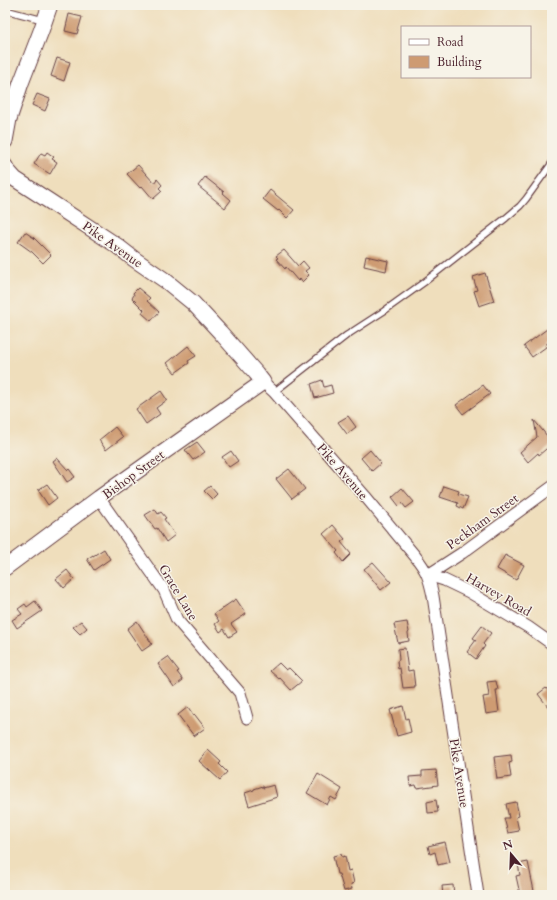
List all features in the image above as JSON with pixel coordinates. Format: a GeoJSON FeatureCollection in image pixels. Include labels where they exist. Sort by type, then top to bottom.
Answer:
{"type":"FeatureCollection","features":[{"type":"Feature","properties":{"kind":"street"},"geometry":{"type":"LineString","coordinates":[[5,141],[9,119],[50,5]]}},
{"type":"Feature","properties":{"kind":"street","name":"Pike Avenue"},"geometry":{"type":"LineString","coordinates":[[5,166],[15,179],[116,245],[193,303],[263,382],[274,392],[365,496],[422,565],[428,575],[433,596],[478,895]]}},
{"type":"Feature","properties":{"kind":"street","name":"Bishop Street"},"geometry":{"type":"LineString","coordinates":[[5,568],[100,498],[263,382]]}},
{"type":"Feature","properties":{"kind":"street","name":"Peckham Street"},"geometry":{"type":"LineString","coordinates":[[428,575],[462,553],[552,487]]}},
{"type":"Feature","properties":{"kind":"street","name":"Grace Lane"},"geometry":{"type":"LineString","coordinates":[[100,498],[164,590],[177,620],[240,693],[247,718]]}},
{"type":"Feature","properties":{"kind":"street","name":"Harvey Road"},"geometry":{"type":"LineString","coordinates":[[428,575],[444,580],[469,592],[528,627],[552,644]]}},
{"type":"Feature","properties":{"kind":"lane"},"geometry":{"type":"LineString","coordinates":[[5,10],[45,21]]}},
{"type":"Feature","properties":{"kind":"lane"},"geometry":{"type":"LineString","coordinates":[[274,392],[347,335],[423,283],[506,218],[526,199],[552,163]]}},
{"type":"Feature","properties":{"kind":"building"},"geometry":{"type":"Polygon","coordinates":[[[69,14],[82,17],[77,34],[65,31],[69,14]]]}},
{"type":"Feature","properties":{"kind":"building"},"geometry":{"type":"Polygon","coordinates":[[[57,58],[70,62],[64,81],[51,76],[57,58]]]}},
{"type":"Feature","properties":{"kind":"building"},"geometry":{"type":"Polygon","coordinates":[[[37,94],[50,99],[45,111],[32,105],[37,94]]]}},
{"type":"Feature","properties":{"kind":"building"},"geometry":{"type":"Polygon","coordinates":[[[47,152],[54,157],[52,159],[57,162],[50,174],[34,164],[41,153],[45,155],[47,152]]]}},
{"type":"Feature","properties":{"kind":"building"},"geometry":{"type":"Polygon","coordinates":[[[138,165],[154,183],[157,179],[162,185],[159,188],[162,191],[153,199],[142,186],[140,188],[127,174],[138,165]]]}},
{"type":"Feature","properties":{"kind":"building"},"geometry":{"type":"Polygon","coordinates":[[[205,177],[224,192],[223,193],[231,200],[225,208],[198,186],[205,177]]]}},
{"type":"Feature","properties":{"kind":"building"},"geometry":{"type":"Polygon","coordinates":[[[270,190],[294,210],[287,218],[279,210],[278,211],[263,199],[270,190]]]}},
{"type":"Feature","properties":{"kind":"building"},"geometry":{"type":"Polygon","coordinates":[[[25,232],[34,238],[51,255],[43,263],[32,252],[18,242],[25,232]]]}},
{"type":"Feature","properties":{"kind":"building"},"geometry":{"type":"Polygon","coordinates":[[[284,250],[298,266],[303,261],[309,268],[305,271],[309,275],[302,282],[300,279],[298,281],[286,267],[285,269],[276,259],[278,258],[276,256],[284,250]]]}},
{"type":"Feature","properties":{"kind":"building"},"geometry":{"type":"Polygon","coordinates":[[[366,256],[388,261],[386,271],[364,266],[366,256]]]}},
{"type":"Feature","properties":{"kind":"building"},"geometry":{"type":"Polygon","coordinates":[[[485,273],[494,301],[479,306],[474,291],[477,290],[473,277],[485,273]]]}},
{"type":"Feature","properties":{"kind":"building"},"geometry":{"type":"Polygon","coordinates":[[[138,288],[150,298],[147,301],[159,312],[151,321],[142,313],[144,310],[132,298],[134,295],[133,293],[138,288]]]}},
{"type":"Feature","properties":{"kind":"building"},"geometry":{"type":"Polygon","coordinates":[[[547,329],[552,336],[552,340],[545,345],[546,347],[532,357],[524,346],[547,329]]]}},
{"type":"Feature","properties":{"kind":"building"},"geometry":{"type":"Polygon","coordinates":[[[188,346],[196,356],[175,373],[167,363],[188,346]]]}},
{"type":"Feature","properties":{"kind":"building"},"geometry":{"type":"Polygon","coordinates":[[[322,380],[324,387],[331,385],[333,393],[315,398],[311,384],[322,380]]]}},
{"type":"Feature","properties":{"kind":"building"},"geometry":{"type":"Polygon","coordinates":[[[483,385],[490,394],[463,414],[456,405],[483,385]]]}},
{"type":"Feature","properties":{"kind":"building"},"geometry":{"type":"Polygon","coordinates":[[[161,391],[167,400],[156,408],[160,414],[146,424],[136,409],[161,391]]]}},
{"type":"Feature","properties":{"kind":"building"},"geometry":{"type":"Polygon","coordinates":[[[348,416],[356,427],[347,434],[338,422],[348,416]]]}},
{"type":"Feature","properties":{"kind":"building"},"geometry":{"type":"Polygon","coordinates":[[[534,420],[552,444],[528,462],[520,452],[537,437],[534,420]]]}},
{"type":"Feature","properties":{"kind":"building"},"geometry":{"type":"Polygon","coordinates":[[[115,427],[123,437],[106,450],[99,440],[115,427]]]}},
{"type":"Feature","properties":{"kind":"building"},"geometry":{"type":"Polygon","coordinates":[[[197,442],[205,452],[193,460],[185,450],[197,442]]]}},
{"type":"Feature","properties":{"kind":"building"},"geometry":{"type":"Polygon","coordinates":[[[370,450],[381,463],[372,471],[361,458],[370,450]]]}},
{"type":"Feature","properties":{"kind":"building"},"geometry":{"type":"Polygon","coordinates":[[[231,451],[238,461],[229,467],[222,457],[231,451]]]}},
{"type":"Feature","properties":{"kind":"building"},"geometry":{"type":"Polygon","coordinates":[[[57,458],[75,477],[67,482],[53,461],[57,458]]]}},
{"type":"Feature","properties":{"kind":"building"},"geometry":{"type":"Polygon","coordinates":[[[289,469],[305,489],[292,499],[276,479],[289,469]]]}},
{"type":"Feature","properties":{"kind":"building"},"geometry":{"type":"Polygon","coordinates":[[[47,484],[57,498],[48,505],[38,490],[47,484]]]}},
{"type":"Feature","properties":{"kind":"building"},"geometry":{"type":"Polygon","coordinates":[[[210,486],[217,494],[212,499],[204,491],[210,486]]]}},
{"type":"Feature","properties":{"kind":"building"},"geometry":{"type":"Polygon","coordinates":[[[444,486],[459,491],[458,494],[468,497],[463,509],[457,506],[458,503],[440,497],[444,486]]]}},
{"type":"Feature","properties":{"kind":"building"},"geometry":{"type":"Polygon","coordinates":[[[402,488],[414,502],[406,508],[402,503],[399,506],[392,497],[402,488]]]}},
{"type":"Feature","properties":{"kind":"building"},"geometry":{"type":"Polygon","coordinates":[[[155,509],[158,514],[161,512],[166,518],[164,519],[175,535],[166,542],[157,528],[155,529],[145,515],[155,509]]]}},
{"type":"Feature","properties":{"kind":"building"},"geometry":{"type":"Polygon","coordinates":[[[333,525],[345,539],[341,542],[351,554],[343,562],[336,553],[338,551],[323,534],[333,525]]]}},
{"type":"Feature","properties":{"kind":"building"},"geometry":{"type":"Polygon","coordinates":[[[104,549],[110,559],[94,570],[87,559],[104,549]]]}},
{"type":"Feature","properties":{"kind":"building"},"geometry":{"type":"Polygon","coordinates":[[[505,555],[524,565],[516,580],[497,569],[505,555]]]}},
{"type":"Feature","properties":{"kind":"building"},"geometry":{"type":"Polygon","coordinates":[[[373,562],[391,582],[381,590],[364,569],[373,562]]]}},
{"type":"Feature","properties":{"kind":"building"},"geometry":{"type":"Polygon","coordinates":[[[67,570],[74,579],[64,588],[56,579],[67,570]]]}},
{"type":"Feature","properties":{"kind":"building"},"geometry":{"type":"Polygon","coordinates":[[[236,599],[246,614],[231,624],[237,632],[229,637],[224,629],[220,632],[215,624],[219,621],[214,614],[236,599]]]}},
{"type":"Feature","properties":{"kind":"building"},"geometry":{"type":"Polygon","coordinates":[[[35,601],[42,611],[17,628],[12,620],[22,614],[18,609],[25,604],[27,607],[35,601]]]}},
{"type":"Feature","properties":{"kind":"building"},"geometry":{"type":"Polygon","coordinates":[[[81,621],[87,628],[80,634],[73,627],[81,621]]]}},
{"type":"Feature","properties":{"kind":"building"},"geometry":{"type":"Polygon","coordinates":[[[137,621],[152,644],[142,651],[127,629],[137,621]]]}},
{"type":"Feature","properties":{"kind":"building"},"geometry":{"type":"Polygon","coordinates":[[[407,622],[409,641],[398,643],[394,624],[407,622]]]}},
{"type":"Feature","properties":{"kind":"building"},"geometry":{"type":"Polygon","coordinates":[[[482,626],[491,633],[483,644],[485,646],[476,659],[467,652],[476,640],[473,638],[482,626]]]}},
{"type":"Feature","properties":{"kind":"building"},"geometry":{"type":"Polygon","coordinates":[[[405,648],[408,671],[413,670],[415,687],[403,688],[400,668],[398,669],[398,649],[405,648]]]}},
{"type":"Feature","properties":{"kind":"building"},"geometry":{"type":"Polygon","coordinates":[[[168,657],[179,671],[177,672],[183,680],[174,687],[158,664],[168,657]]]}},
{"type":"Feature","properties":{"kind":"building"},"geometry":{"type":"Polygon","coordinates":[[[279,663],[286,670],[289,668],[302,681],[291,690],[280,678],[279,679],[270,671],[279,663]]]}},
{"type":"Feature","properties":{"kind":"building"},"geometry":{"type":"Polygon","coordinates":[[[496,681],[499,712],[486,714],[483,697],[489,696],[487,682],[496,681]]]}},
{"type":"Feature","properties":{"kind":"building"},"geometry":{"type":"Polygon","coordinates":[[[546,688],[552,695],[552,712],[538,694],[546,688]]]}},
{"type":"Feature","properties":{"kind":"building"},"geometry":{"type":"Polygon","coordinates":[[[403,706],[406,719],[408,718],[411,732],[397,736],[390,710],[403,706]]]}},
{"type":"Feature","properties":{"kind":"building"},"geometry":{"type":"Polygon","coordinates":[[[188,707],[205,728],[194,736],[178,715],[188,707]]]}},
{"type":"Feature","properties":{"kind":"building"},"geometry":{"type":"Polygon","coordinates":[[[208,750],[221,762],[219,764],[227,772],[220,780],[199,761],[208,750]]]}},
{"type":"Feature","properties":{"kind":"building"},"geometry":{"type":"Polygon","coordinates":[[[511,755],[512,762],[509,763],[511,777],[497,779],[494,757],[511,755]]]}},
{"type":"Feature","properties":{"kind":"building"},"geometry":{"type":"Polygon","coordinates":[[[436,770],[438,785],[417,788],[416,785],[410,786],[409,777],[422,776],[422,771],[436,770]]]}},
{"type":"Feature","properties":{"kind":"building"},"geometry":{"type":"Polygon","coordinates":[[[318,774],[342,789],[336,800],[331,797],[327,805],[307,793],[318,774]]]}},
{"type":"Feature","properties":{"kind":"building"},"geometry":{"type":"Polygon","coordinates":[[[274,785],[277,797],[249,806],[245,793],[263,786],[263,788],[274,785]]]}},
{"type":"Feature","properties":{"kind":"building"},"geometry":{"type":"Polygon","coordinates":[[[436,800],[438,812],[428,813],[427,802],[436,800]]]}},
{"type":"Feature","properties":{"kind":"building"},"geometry":{"type":"Polygon","coordinates":[[[516,802],[519,816],[516,817],[519,831],[508,833],[504,818],[509,818],[506,804],[516,802]]]}},
{"type":"Feature","properties":{"kind":"building"},"geometry":{"type":"Polygon","coordinates":[[[445,842],[450,862],[438,865],[435,852],[430,854],[428,846],[445,842]]]}},
{"type":"Feature","properties":{"kind":"building"},"geometry":{"type":"Polygon","coordinates":[[[341,854],[342,857],[345,856],[348,871],[351,870],[354,883],[351,884],[352,889],[344,891],[339,874],[337,874],[333,856],[341,854]]]}},
{"type":"Feature","properties":{"kind":"building"},"geometry":{"type":"Polygon","coordinates":[[[528,862],[534,891],[520,894],[516,876],[520,875],[518,864],[528,862]]]}},
{"type":"Feature","properties":{"kind":"building"},"geometry":{"type":"Polygon","coordinates":[[[453,885],[454,895],[443,895],[442,886],[453,885]]]}}]}
